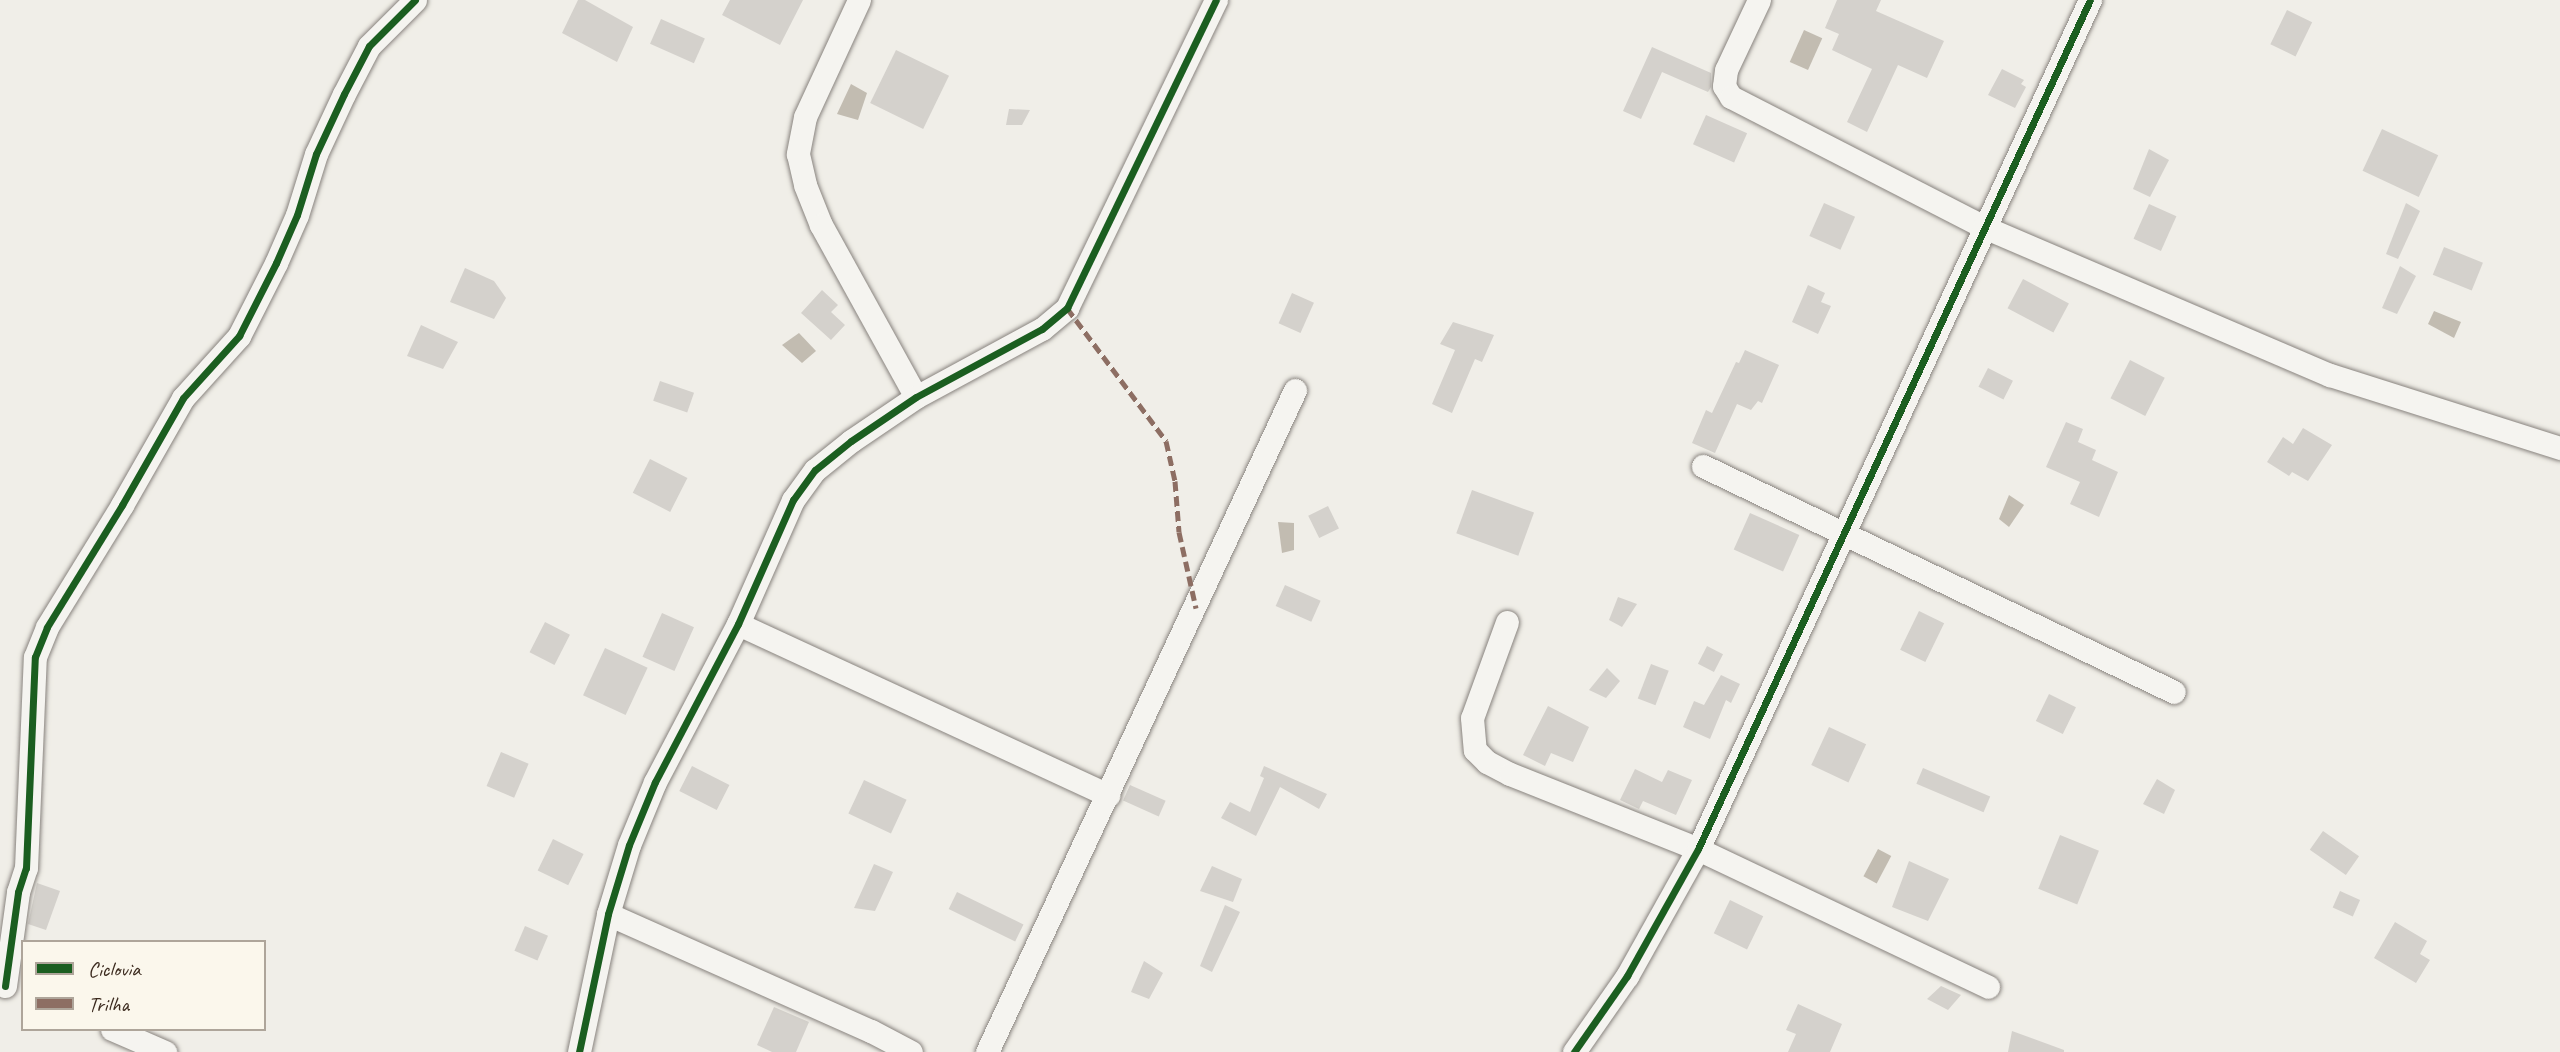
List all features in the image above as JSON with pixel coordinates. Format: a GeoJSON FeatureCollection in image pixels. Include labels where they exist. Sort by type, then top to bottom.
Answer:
{"type":"FeatureCollection","features":[{"type":"Feature","properties":{"kind":"street"},"geometry":{"type":"LineString","coordinates":[[9,987],[18,892],[26,868],[35,657],[47,627],[122,505],[183,398],[246,324],[297,215],[316,154],[369,46],[415,0]]}},
{"type":"Feature","properties":{"kind":"street"},"geometry":{"type":"LineString","coordinates":[[859,0],[806,117],[798,154],[805,186],[821,225],[916,397]]}},
{"type":"Feature","properties":{"kind":"street"},"geometry":{"type":"LineString","coordinates":[[579,1052],[608,914],[629,845],[655,782],[738,624],[793,500],[815,470],[916,397],[1042,330],[1067,307],[1216,0]]}},
{"type":"Feature","properties":{"kind":"street"},"geometry":{"type":"LineString","coordinates":[[1759,0],[1726,70],[1724,86],[1731,97],[1984,227],[2330,375],[2560,448]]}},
{"type":"Feature","properties":{"kind":"street"},"geometry":{"type":"LineString","coordinates":[[1574,1052],[1626,976],[1698,849],[2090,0]]}},
{"type":"Feature","properties":{"kind":"street"},"geometry":{"type":"LineString","coordinates":[[987,1052],[1295,390]]}},
{"type":"Feature","properties":{"kind":"street"},"geometry":{"type":"LineString","coordinates":[[1703,466],[2174,692]]}},
{"type":"Feature","properties":{"kind":"street"},"geometry":{"type":"LineString","coordinates":[[1507,622],[1472,718],[1475,750],[1488,762],[1510,774],[1698,849],[1989,987]]}},
{"type":"Feature","properties":{"kind":"street"},"geometry":{"type":"LineString","coordinates":[[738,624],[1108,796]]}},
{"type":"Feature","properties":{"kind":"street"},"geometry":{"type":"LineString","coordinates":[[608,914],[880,1035],[911,1052]]}},
{"type":"Feature","properties":{"kind":"street"},"geometry":{"type":"LineString","coordinates":[[117,1031],[164,1052]]}},
{"type":"Feature","properties":{"kind":"shaded area"},"geometry":{"type":"Polygon","coordinates":[[[1804,30],[1822,38],[1808,70],[1790,62],[1804,30]]]}},
{"type":"Feature","properties":{"kind":"shaded area"},"geometry":{"type":"Polygon","coordinates":[[[851,84],[867,93],[858,120],[837,114],[851,84]]]}},
{"type":"Feature","properties":{"kind":"shaded area"},"geometry":{"type":"Polygon","coordinates":[[[2434,311],[2461,322],[2454,338],[2428,324],[2434,311]]]}},
{"type":"Feature","properties":{"kind":"shaded area"},"geometry":{"type":"Polygon","coordinates":[[[799,333],[816,351],[802,363],[782,345],[799,333]]]}},
{"type":"Feature","properties":{"kind":"shaded area"},"geometry":{"type":"Polygon","coordinates":[[[2009,495],[2024,505],[2009,527],[1999,519],[2009,495]]]}},
{"type":"Feature","properties":{"kind":"shaded area"},"geometry":{"type":"Polygon","coordinates":[[[1278,522],[1294,523],[1294,550],[1282,553],[1278,522]]]}},
{"type":"Feature","properties":{"kind":"shaded area"},"geometry":{"type":"Polygon","coordinates":[[[1878,849],[1891,856],[1877,883],[1863,876],[1878,849]]]}},
{"type":"Feature","properties":{"kind":"building"},"geometry":{"type":"Polygon","coordinates":[[[578,0],[585,0],[633,27],[617,62],[562,33],[578,0]]]}},
{"type":"Feature","properties":{"kind":"building"},"geometry":{"type":"Polygon","coordinates":[[[730,0],[803,0],[780,45],[722,15],[730,0]]]}},
{"type":"Feature","properties":{"kind":"building"},"geometry":{"type":"Polygon","coordinates":[[[1837,0],[1881,0],[1876,11],[1944,41],[1927,78],[1898,65],[1867,132],[1847,122],[1872,69],[1832,50],[1839,34],[1825,28],[1837,0]]]}},
{"type":"Feature","properties":{"kind":"building"},"geometry":{"type":"Polygon","coordinates":[[[2287,10],[2312,22],[2296,56],[2270,44],[2287,10]]]}},
{"type":"Feature","properties":{"kind":"building"},"geometry":{"type":"Polygon","coordinates":[[[661,19],[705,39],[694,63],[650,44],[661,19]]]}},
{"type":"Feature","properties":{"kind":"building"},"geometry":{"type":"Polygon","coordinates":[[[1652,47],[1711,73],[1711,87],[1708,92],[1662,72],[1641,119],[1623,111],[1652,47]]]}},
{"type":"Feature","properties":{"kind":"building"},"geometry":{"type":"Polygon","coordinates":[[[896,50],[949,76],[923,129],[870,103],[896,50]]]}},
{"type":"Feature","properties":{"kind":"building"},"geometry":{"type":"Polygon","coordinates":[[[2002,69],[2024,80],[2021,84],[2026,87],[2015,108],[1988,95],[2002,69]]]}},
{"type":"Feature","properties":{"kind":"building"},"geometry":{"type":"Polygon","coordinates":[[[1009,109],[1030,110],[1022,125],[1006,125],[1009,109]]]}},
{"type":"Feature","properties":{"kind":"building"},"geometry":{"type":"Polygon","coordinates":[[[1706,115],[1747,133],[1734,163],[1693,144],[1706,115]]]}},
{"type":"Feature","properties":{"kind":"building"},"geometry":{"type":"Polygon","coordinates":[[[2382,129],[2438,155],[2419,197],[2363,171],[2382,129]]]}},
{"type":"Feature","properties":{"kind":"building"},"geometry":{"type":"Polygon","coordinates":[[[2149,149],[2169,160],[2150,197],[2133,189],[2149,149]]]}},
{"type":"Feature","properties":{"kind":"building"},"geometry":{"type":"Polygon","coordinates":[[[1824,203],[1855,217],[1840,250],[1809,236],[1824,203]]]}},
{"type":"Feature","properties":{"kind":"building"},"geometry":{"type":"Polygon","coordinates":[[[2406,203],[2420,211],[2398,259],[2386,254],[2406,203]]]}},
{"type":"Feature","properties":{"kind":"building"},"geometry":{"type":"Polygon","coordinates":[[[2149,204],[2176,216],[2161,251],[2134,239],[2149,204]]]}},
{"type":"Feature","properties":{"kind":"building"},"geometry":{"type":"Polygon","coordinates":[[[2444,247],[2483,263],[2472,291],[2433,275],[2444,247]]]}},
{"type":"Feature","properties":{"kind":"building"},"geometry":{"type":"Polygon","coordinates":[[[2400,266],[2416,276],[2397,314],[2382,308],[2400,266]]]}},
{"type":"Feature","properties":{"kind":"building"},"geometry":{"type":"Polygon","coordinates":[[[465,268],[494,281],[506,298],[494,319],[450,302],[465,268]]]}},
{"type":"Feature","properties":{"kind":"building"},"geometry":{"type":"Polygon","coordinates":[[[2023,279],[2069,303],[2053,333],[2008,308],[2023,279]]]}},
{"type":"Feature","properties":{"kind":"building"},"geometry":{"type":"Polygon","coordinates":[[[1808,285],[1825,293],[1821,302],[1831,306],[1818,334],[1792,322],[1808,285]]]}},
{"type":"Feature","properties":{"kind":"building"},"geometry":{"type":"Polygon","coordinates":[[[822,290],[838,305],[831,312],[845,325],[831,340],[801,313],[822,290]]]}},
{"type":"Feature","properties":{"kind":"building"},"geometry":{"type":"Polygon","coordinates":[[[1292,293],[1314,303],[1301,333],[1279,323],[1292,293]]]}},
{"type":"Feature","properties":{"kind":"building"},"geometry":{"type":"Polygon","coordinates":[[[1453,322],[1494,335],[1482,362],[1475,359],[1452,413],[1432,404],[1455,350],[1440,344],[1453,322]]]}},
{"type":"Feature","properties":{"kind":"building"},"geometry":{"type":"Polygon","coordinates":[[[421,325],[458,342],[443,369],[407,356],[421,325]]]}},
{"type":"Feature","properties":{"kind":"building"},"geometry":{"type":"Polygon","coordinates":[[[1745,350],[1779,365],[1762,403],[1758,401],[1751,410],[1737,404],[1715,453],[1692,443],[1706,410],[1712,413],[1736,362],[1739,363],[1745,350]]]}},
{"type":"Feature","properties":{"kind":"building"},"geometry":{"type":"Polygon","coordinates":[[[2130,360],[2165,378],[2145,416],[2110,398],[2130,360]]]}},
{"type":"Feature","properties":{"kind":"building"},"geometry":{"type":"Polygon","coordinates":[[[1988,368],[2013,381],[2003,399],[1978,387],[1988,368]]]}},
{"type":"Feature","properties":{"kind":"building"},"geometry":{"type":"Polygon","coordinates":[[[660,381],[694,393],[687,413],[653,401],[660,381]]]}},
{"type":"Feature","properties":{"kind":"building"},"geometry":{"type":"Polygon","coordinates":[[[2066,422],[2083,429],[2078,442],[2096,450],[2092,460],[2118,472],[2099,517],[2070,504],[2080,482],[2046,467],[2066,422]]]}},
{"type":"Feature","properties":{"kind":"building"},"geometry":{"type":"Polygon","coordinates":[[[2303,428],[2332,445],[2308,481],[2292,472],[2289,476],[2267,462],[2283,437],[2293,444],[2303,428]]]}},
{"type":"Feature","properties":{"kind":"building"},"geometry":{"type":"Polygon","coordinates":[[[650,459],[687,478],[670,512],[633,493],[650,459]]]}},
{"type":"Feature","properties":{"kind":"building"},"geometry":{"type":"Polygon","coordinates":[[[1472,490],[1534,513],[1518,556],[1456,533],[1472,490]]]}},
{"type":"Feature","properties":{"kind":"building"},"geometry":{"type":"Polygon","coordinates":[[[1328,506],[1339,528],[1319,538],[1308,516],[1328,506]]]}},
{"type":"Feature","properties":{"kind":"building"},"geometry":{"type":"Polygon","coordinates":[[[1750,513],[1799,535],[1783,572],[1734,550],[1750,513]]]}},
{"type":"Feature","properties":{"kind":"building"},"geometry":{"type":"Polygon","coordinates":[[[1285,585],[1321,601],[1311,622],[1276,606],[1285,585]]]}},
{"type":"Feature","properties":{"kind":"building"},"geometry":{"type":"Polygon","coordinates":[[[1618,597],[1637,604],[1622,627],[1609,620],[1618,597]]]}},
{"type":"Feature","properties":{"kind":"building"},"geometry":{"type":"Polygon","coordinates":[[[1919,611],[1944,623],[1925,662],[1900,650],[1919,611]]]}},
{"type":"Feature","properties":{"kind":"building"},"geometry":{"type":"Polygon","coordinates":[[[662,613],[694,627],[674,671],[642,657],[662,613]]]}},
{"type":"Feature","properties":{"kind":"building"},"geometry":{"type":"Polygon","coordinates":[[[545,622],[570,635],[555,665],[530,652],[545,622]]]}},
{"type":"Feature","properties":{"kind":"building"},"geometry":{"type":"Polygon","coordinates":[[[1707,646],[1723,654],[1714,672],[1698,664],[1707,646]]]}},
{"type":"Feature","properties":{"kind":"building"},"geometry":{"type":"Polygon","coordinates":[[[605,648],[648,668],[626,715],[583,695],[605,648]]]}},
{"type":"Feature","properties":{"kind":"building"},"geometry":{"type":"Polygon","coordinates":[[[1651,664],[1669,671],[1655,705],[1638,699],[1651,664]]]}},
{"type":"Feature","properties":{"kind":"building"},"geometry":{"type":"Polygon","coordinates":[[[1607,668],[1620,681],[1606,698],[1589,690],[1607,668]]]}},
{"type":"Feature","properties":{"kind":"building"},"geometry":{"type":"Polygon","coordinates":[[[1721,675],[1740,684],[1731,703],[1726,700],[1710,739],[1683,727],[1694,701],[1704,705],[1721,675]]]}},
{"type":"Feature","properties":{"kind":"building"},"geometry":{"type":"Polygon","coordinates":[[[2049,694],[2076,707],[2063,734],[2036,721],[2049,694]]]}},
{"type":"Feature","properties":{"kind":"building"},"geometry":{"type":"Polygon","coordinates":[[[1548,706],[1589,727],[1573,762],[1551,753],[1545,766],[1523,755],[1548,706]]]}},
{"type":"Feature","properties":{"kind":"building"},"geometry":{"type":"Polygon","coordinates":[[[1829,727],[1866,744],[1848,782],[1811,765],[1829,727]]]}},
{"type":"Feature","properties":{"kind":"building"},"geometry":{"type":"Polygon","coordinates":[[[501,752],[529,764],[514,798],[487,786],[501,752]]]}},
{"type":"Feature","properties":{"kind":"building"},"geometry":{"type":"Polygon","coordinates":[[[692,766],[729,785],[717,810],[679,791],[692,766]]]}},
{"type":"Feature","properties":{"kind":"building"},"geometry":{"type":"Polygon","coordinates":[[[1264,766],[1327,794],[1319,809],[1280,787],[1256,836],[1221,818],[1230,802],[1250,812],[1264,778],[1260,776],[1264,766]]]}},
{"type":"Feature","properties":{"kind":"building"},"geometry":{"type":"Polygon","coordinates":[[[1923,768],[1990,797],[1984,812],[1916,784],[1923,768]]]}},
{"type":"Feature","properties":{"kind":"building"},"geometry":{"type":"Polygon","coordinates":[[[1635,769],[1662,782],[1668,770],[1692,780],[1676,815],[1643,801],[1639,809],[1620,800],[1635,769]]]}},
{"type":"Feature","properties":{"kind":"building"},"geometry":{"type":"Polygon","coordinates":[[[2157,779],[2175,790],[2164,814],[2143,804],[2157,779]]]}},
{"type":"Feature","properties":{"kind":"building"},"geometry":{"type":"Polygon","coordinates":[[[864,780],[907,800],[891,833],[848,814],[864,780]]]}},
{"type":"Feature","properties":{"kind":"building"},"geometry":{"type":"Polygon","coordinates":[[[1130,785],[1166,801],[1159,816],[1123,801],[1130,785]]]}},
{"type":"Feature","properties":{"kind":"building"},"geometry":{"type":"Polygon","coordinates":[[[2323,831],[2359,856],[2346,875],[2310,850],[2323,831]]]}},
{"type":"Feature","properties":{"kind":"building"},"geometry":{"type":"Polygon","coordinates":[[[2060,835],[2099,851],[2077,905],[2038,889],[2060,835]]]}},
{"type":"Feature","properties":{"kind":"building"},"geometry":{"type":"Polygon","coordinates":[[[553,839],[584,854],[568,885],[538,870],[553,839]]]}},
{"type":"Feature","properties":{"kind":"building"},"geometry":{"type":"Polygon","coordinates":[[[1909,861],[1949,879],[1928,921],[1892,907],[1909,861]]]}},
{"type":"Feature","properties":{"kind":"building"},"geometry":{"type":"Polygon","coordinates":[[[874,864],[893,872],[875,911],[854,908],[874,864]]]}},
{"type":"Feature","properties":{"kind":"building"},"geometry":{"type":"Polygon","coordinates":[[[1212,866],[1242,879],[1233,902],[1200,891],[1212,866]]]}},
{"type":"Feature","properties":{"kind":"building"},"geometry":{"type":"Polygon","coordinates":[[[37,883],[60,891],[46,930],[28,924],[37,883]]]}},
{"type":"Feature","properties":{"kind":"building"},"geometry":{"type":"Polygon","coordinates":[[[2340,891],[2360,900],[2353,916],[2333,907],[2340,891]]]}},
{"type":"Feature","properties":{"kind":"building"},"geometry":{"type":"Polygon","coordinates":[[[957,892],[1024,924],[1015,942],[949,909],[957,892]]]}},
{"type":"Feature","properties":{"kind":"building"},"geometry":{"type":"Polygon","coordinates":[[[1730,900],[1763,916],[1747,949],[1714,933],[1730,900]]]}},
{"type":"Feature","properties":{"kind":"building"},"geometry":{"type":"Polygon","coordinates":[[[1225,905],[1240,912],[1212,972],[1200,966],[1225,905]]]}},
{"type":"Feature","properties":{"kind":"building"},"geometry":{"type":"Polygon","coordinates":[[[2395,922],[2427,941],[2420,954],[2430,960],[2416,983],[2374,958],[2395,922]]]}},
{"type":"Feature","properties":{"kind":"building"},"geometry":{"type":"Polygon","coordinates":[[[525,926],[548,936],[537,961],[514,951],[525,926]]]}},
{"type":"Feature","properties":{"kind":"building"},"geometry":{"type":"Polygon","coordinates":[[[1144,961],[1163,973],[1149,999],[1131,992],[1144,961]]]}},
{"type":"Feature","properties":{"kind":"building"},"geometry":{"type":"Polygon","coordinates":[[[1941,986],[1961,995],[1948,1010],[1927,999],[1941,986]]]}},
{"type":"Feature","properties":{"kind":"building"},"geometry":{"type":"Polygon","coordinates":[[[1798,1004],[1842,1024],[1830,1052],[1788,1052],[1796,1034],[1786,1030],[1798,1004]]]}},
{"type":"Feature","properties":{"kind":"building"},"geometry":{"type":"Polygon","coordinates":[[[774,1007],[809,1022],[796,1052],[772,1052],[757,1045],[774,1007]]]}},
{"type":"Feature","properties":{"kind":"building"},"geometry":{"type":"Polygon","coordinates":[[[2012,1031],[2064,1050],[2064,1052],[2008,1052],[2012,1031]]]}},
{"type":"Feature","properties":{"kind":"marked path"},"geometry":{"type":"LineString","coordinates":[[1067,308],[1166,441],[1175,481],[1179,532],[1196,608]]}},
{"type":"Feature","properties":{"kind":"cycle path"},"geometry":{"type":"LineString","coordinates":[[5,986],[18,892],[26,868],[35,657],[47,627],[122,505],[183,398],[239,336],[297,215],[316,154],[369,46],[415,0]]}},
{"type":"Feature","properties":{"kind":"cycle path"},"geometry":{"type":"LineString","coordinates":[[579,1052],[608,914],[629,845],[655,782],[738,624],[793,500],[815,470],[851,441],[916,397],[1042,329],[1067,308],[1216,0]]}},
{"type":"Feature","properties":{"kind":"cycle path"},"geometry":{"type":"LineString","coordinates":[[1574,1052],[1627,976],[1698,849],[2090,0]]}}]}
